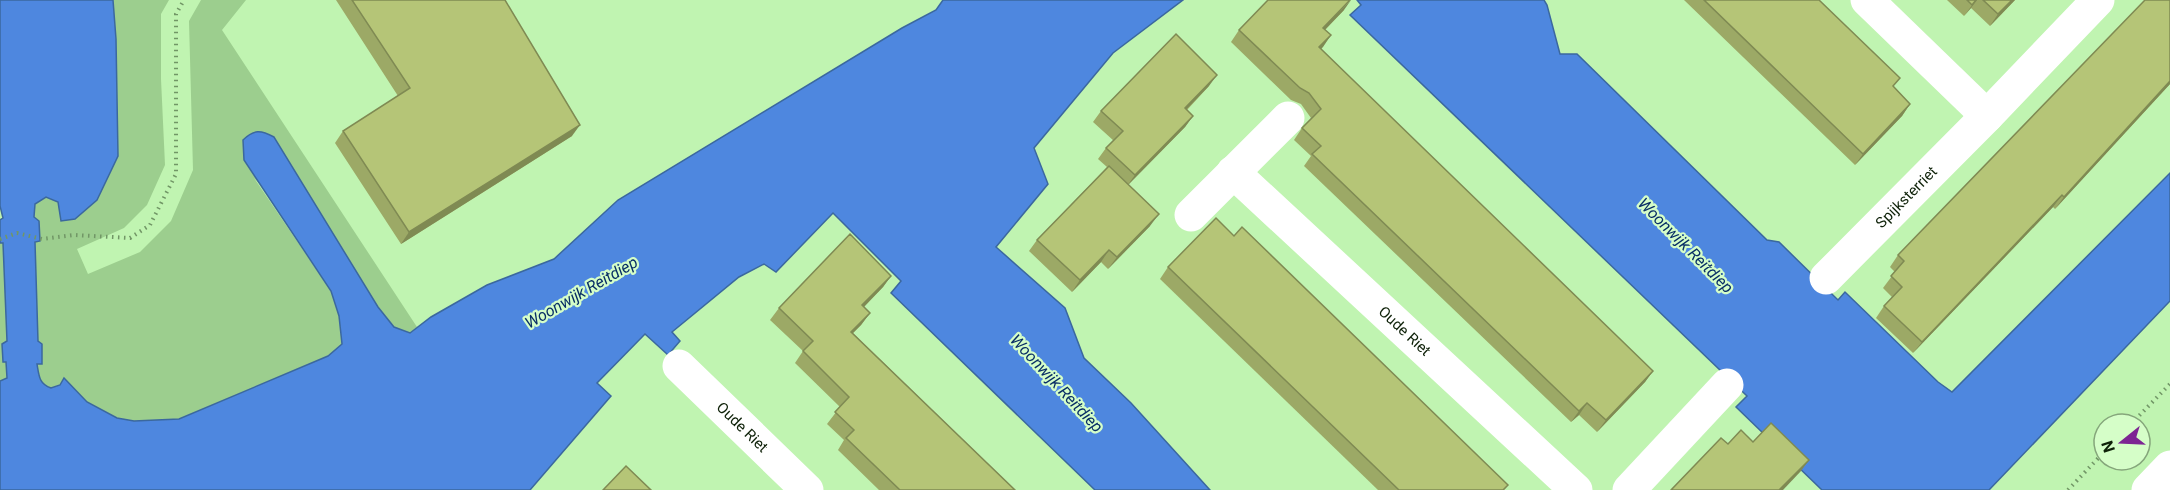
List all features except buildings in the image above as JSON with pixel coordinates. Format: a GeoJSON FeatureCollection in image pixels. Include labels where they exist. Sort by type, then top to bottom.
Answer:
{"type":"FeatureCollection","features":[{"type":"Feature","properties":{"kind":"street"},"geometry":{"type":"LineString","coordinates":[[1867,0],[1987,116]]}},
{"type":"Feature","properties":{"kind":"street","name":"Spijksterriet"},"geometry":{"type":"LineString","coordinates":[[1826,278],[2098,0]]}},
{"type":"Feature","properties":{"kind":"street"},"geometry":{"type":"LineString","coordinates":[[1191,215],[1288,118]]}},
{"type":"Feature","properties":{"kind":"street","name":"Oude Riet"},"geometry":{"type":"LineString","coordinates":[[1233,172],[1576,490]]}},
{"type":"Feature","properties":{"kind":"street","name":"Oude Riet"},"geometry":{"type":"LineString","coordinates":[[679,366],[807,490]]}},
{"type":"Feature","properties":{"kind":"street"},"geometry":{"type":"LineString","coordinates":[[1629,490],[1727,385]]}},
{"type":"Feature","properties":{"kind":"street"},"geometry":{"type":"LineString","coordinates":[[2148,490],[2170,467]]}},
{"type":"Feature","properties":{"kind":"path"},"geometry":{"type":"LineString","coordinates":[[0,239],[17,233],[42,239],[74,235],[130,238],[150,225],[176,174],[176,14],[184,0]]}},
{"type":"Feature","properties":{"kind":"path"},"geometry":{"type":"LineString","coordinates":[[2143,412],[2170,384]]}},
{"type":"Feature","properties":{"kind":"path"},"geometry":{"type":"LineString","coordinates":[[2068,490],[2092,465]]}},
{"type":"Feature","properties":{"kind":"green space"},"geometry":{"type":"Polygon","coordinates":[[[113,0],[169,0],[161,14],[165,165],[147,205],[124,228],[77,249],[88,274],[140,252],[171,221],[193,170],[189,21],[201,0],[246,0],[222,30],[417,327],[410,333],[394,327],[378,307],[254,178],[331,291],[339,316],[342,344],[328,356],[179,419],[134,421],[117,418],[87,402],[64,378],[60,385],[51,388],[44,384],[40,379],[37,364],[42,363],[42,344],[38,341],[35,242],[39,242],[34,217],[35,203],[46,197],[58,202],[60,208],[97,200],[118,156],[113,0]]]}},
{"type":"Feature","properties":{"kind":"green space"},"geometry":{"type":"Polygon","coordinates":[[[0,243],[3,243],[7,341],[2,345],[7,378],[0,381],[0,243]]]}},
{"type":"Feature","properties":{"kind":"water","name":"Woonwijk Reitdiep"},"geometry":{"type":"Polygon","coordinates":[[[0,0],[113,0],[118,156],[97,200],[75,219],[61,221],[58,202],[46,197],[35,204],[34,217],[39,221],[40,241],[35,242],[38,341],[42,344],[42,364],[37,364],[40,379],[47,386],[51,388],[60,385],[64,378],[87,402],[117,418],[134,421],[179,419],[328,356],[342,344],[339,316],[331,291],[244,160],[243,140],[254,132],[274,137],[378,307],[394,327],[410,333],[431,317],[487,285],[554,259],[618,200],[902,28],[936,10],[943,0],[1183,0],[1113,53],[1034,148],[1048,184],[996,247],[1065,308],[1084,358],[1131,403],[1210,490],[1095,490],[891,293],[901,281],[833,213],[776,272],[764,264],[739,277],[672,332],[680,341],[668,355],[645,334],[597,383],[611,396],[530,490],[0,490],[0,381],[7,378],[2,344],[7,341],[3,243],[0,243],[0,220],[3,218],[0,206],[0,0]]]}},
{"type":"Feature","properties":{"kind":"water","name":"Woonwijk Reitdiep"},"geometry":{"type":"Polygon","coordinates":[[[1357,0],[1544,0],[1560,54],[1577,54],[1767,240],[1779,242],[1838,300],[1845,292],[1938,382],[1952,392],[2170,173],[2170,301],[1989,490],[1822,490],[1736,407],[1747,396],[1350,15],[1361,5],[1357,0]]]}}]}
